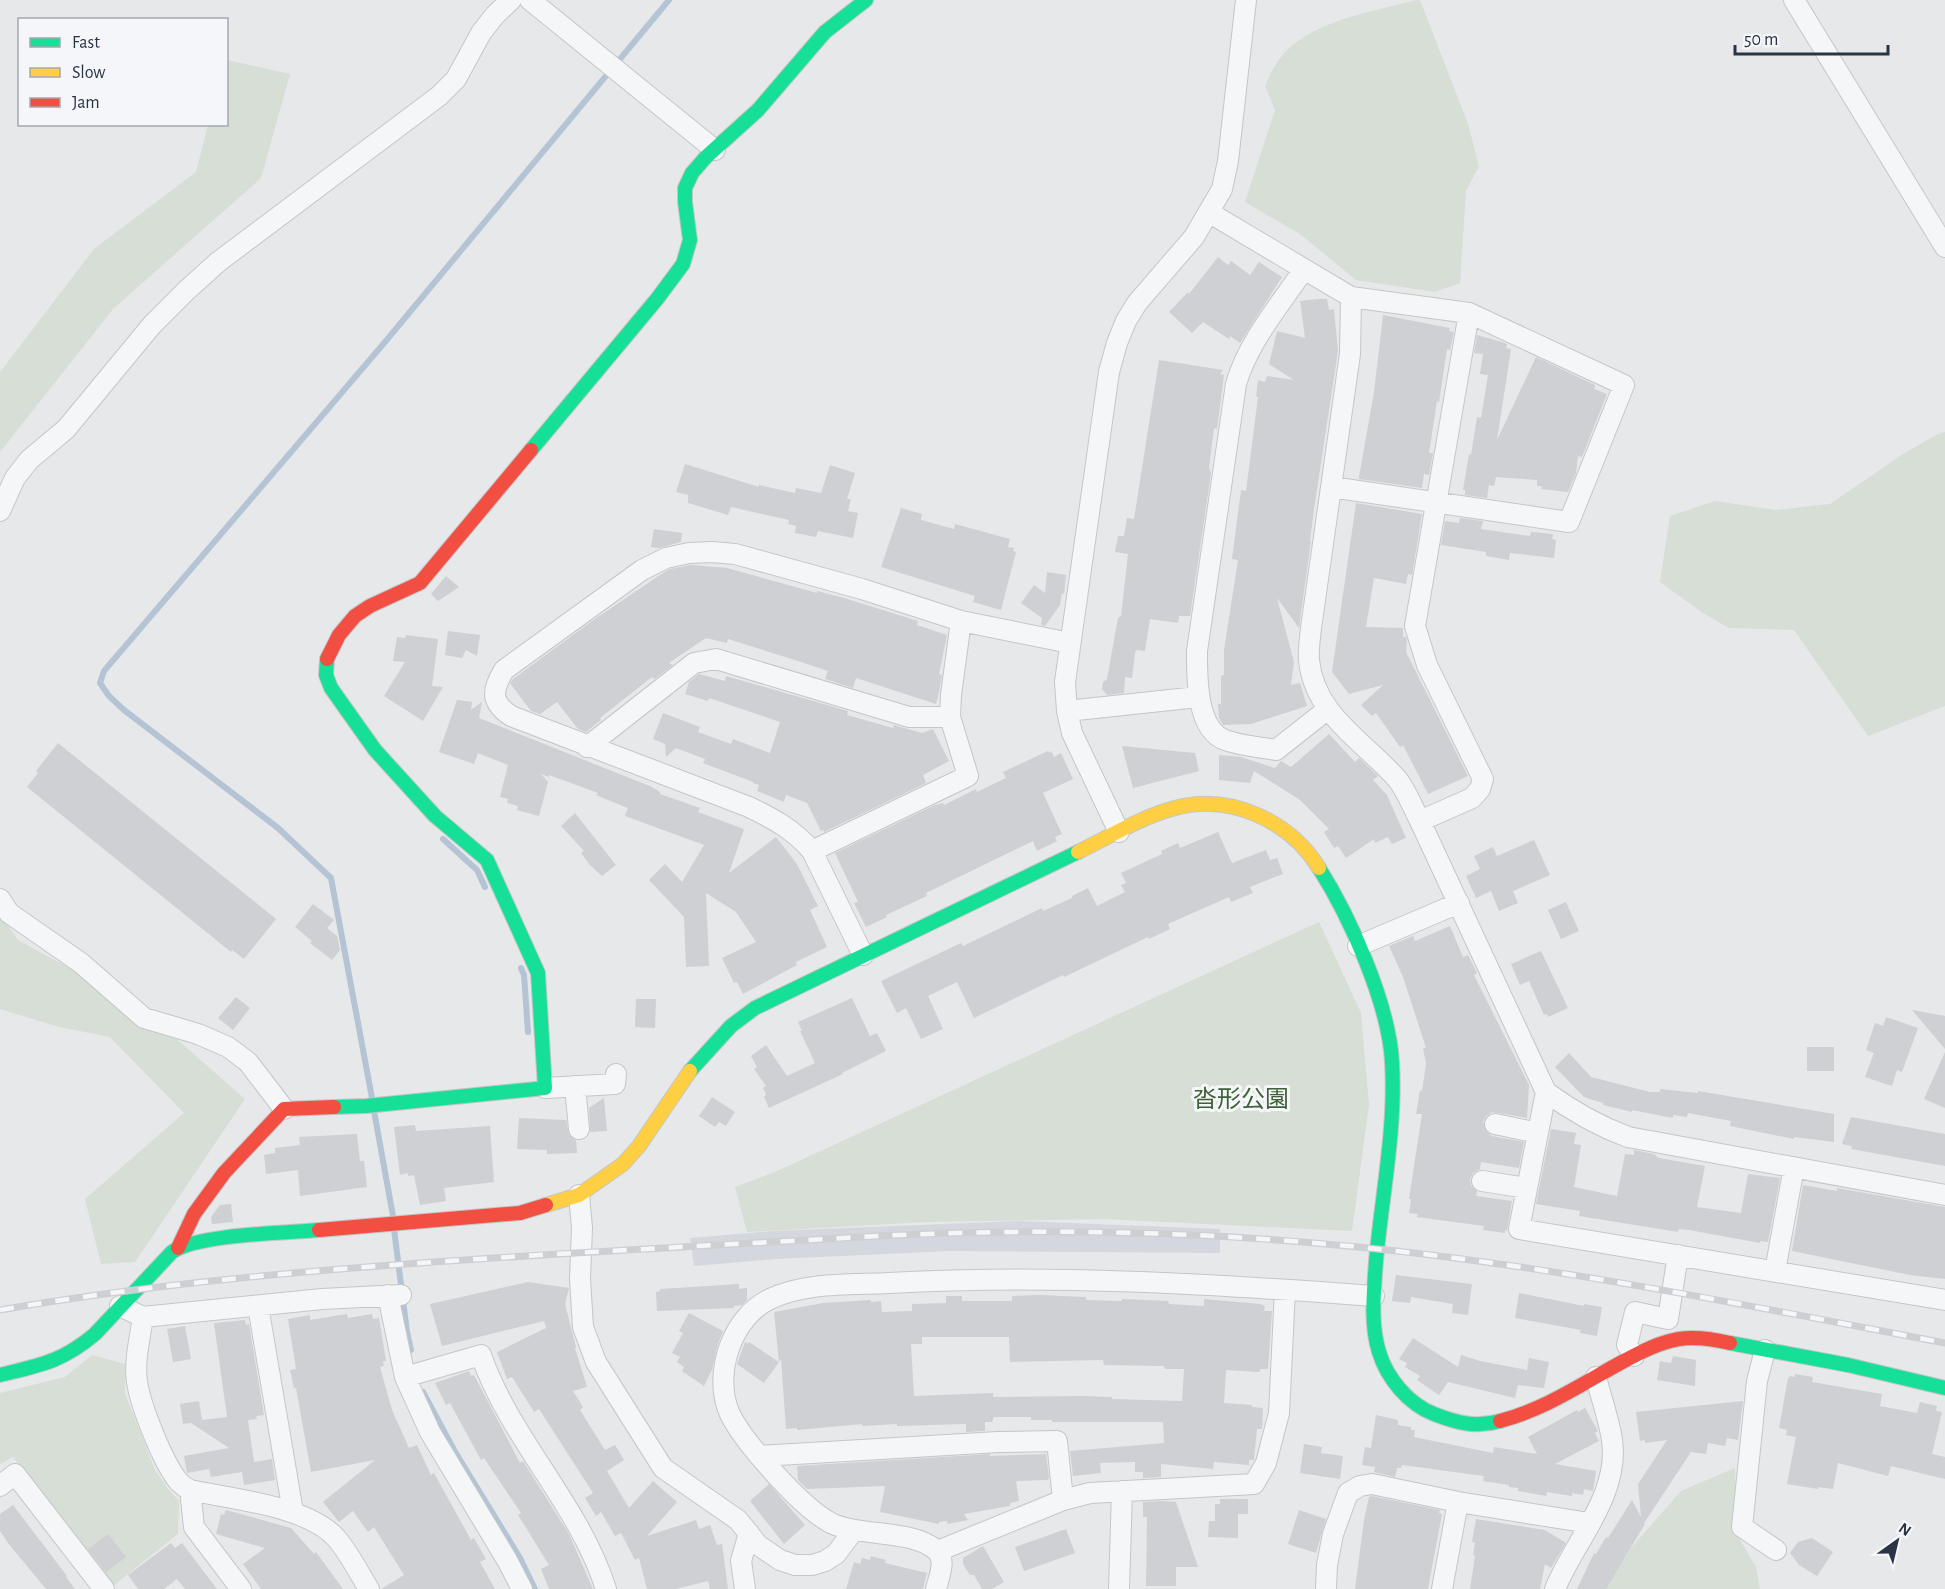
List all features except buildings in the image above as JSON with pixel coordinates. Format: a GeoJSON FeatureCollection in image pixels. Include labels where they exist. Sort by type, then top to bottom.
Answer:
{"type":"FeatureCollection","features":[{"type":"Feature","properties":{"kind":"street"},"geometry":{"type":"LineString","coordinates":[[0,511],[15,478],[29,460],[66,429],[152,325],[218,262],[439,96],[456,79],[481,33],[511,0]]}},
{"type":"Feature","properties":{"kind":"street"},"geometry":{"type":"LineString","coordinates":[[530,0],[715,150]]}},
{"type":"Feature","properties":{"kind":"street"},"geometry":{"type":"LineString","coordinates":[[544,1088],[538,973],[487,860],[476,848],[436,817],[360,731],[331,688],[326,675],[326,662],[332,646],[354,617],[375,603],[409,591],[420,583],[657,299],[684,261],[690,242],[685,194],[687,182],[693,172],[750,119],[831,26],[866,0]]}},
{"type":"Feature","properties":{"kind":"street"},"geometry":{"type":"LineString","coordinates":[[1119,832],[1072,733],[1067,711],[1065,682],[1109,372],[1117,343],[1137,303],[1194,237],[1222,189],[1228,161],[1246,0]]}},
{"type":"Feature","properties":{"kind":"street"},"geometry":{"type":"LineString","coordinates":[[1794,0],[1943,239]]}},
{"type":"Feature","properties":{"kind":"street"},"geometry":{"type":"LineString","coordinates":[[1210,213],[1351,297],[1469,313],[1624,385],[1569,522],[1331,488]]}},
{"type":"Feature","properties":{"kind":"street"},"geometry":{"type":"LineString","coordinates":[[1304,269],[1240,367],[1197,651],[1198,697],[1214,732],[1223,740],[1276,750],[1328,709]]}},
{"type":"Feature","properties":{"kind":"street"},"geometry":{"type":"LineString","coordinates":[[1351,297],[1350,354],[1311,628],[1309,660],[1314,686],[1341,726],[1380,760],[1400,783],[1459,903],[1546,1092],[1571,1110],[1604,1128],[1628,1137],[1945,1195]]}},
{"type":"Feature","properties":{"kind":"street"},"geometry":{"type":"LineString","coordinates":[[1420,821],[1472,798],[1480,789],[1483,779],[1427,665],[1415,626],[1469,313]]}},
{"type":"Feature","properties":{"kind":"street"},"geometry":{"type":"LineString","coordinates":[[863,955],[812,851],[801,837],[783,824],[749,807],[587,747],[511,716],[499,709],[494,695],[498,680],[504,670],[642,570],[666,558],[689,553],[735,554],[961,621],[1070,643]]}},
{"type":"Feature","properties":{"kind":"street"},"geometry":{"type":"LineString","coordinates":[[812,851],[968,776],[950,717],[961,621]]}},
{"type":"Feature","properties":{"kind":"street"},"geometry":{"type":"LineString","coordinates":[[587,747],[694,663],[716,659],[909,717],[950,717]]}},
{"type":"Feature","properties":{"kind":"street"},"geometry":{"type":"LineString","coordinates":[[1067,711],[1198,697]]}},
{"type":"Feature","properties":{"kind":"street"},"geometry":{"type":"LineString","coordinates":[[0,1375],[64,1357],[95,1334],[178,1248],[208,1240],[520,1213],[579,1195],[623,1164],[639,1146],[687,1075],[710,1047],[731,1026],[755,1008],[1170,809],[1193,805],[1215,805],[1256,814],[1290,834],[1308,851],[1332,889],[1383,1007],[1392,1061],[1390,1118],[1379,1218],[1374,1296],[1376,1337],[1380,1357],[1387,1373],[1400,1391],[1416,1404],[1450,1423],[1471,1426],[1502,1422],[1535,1410],[1634,1356],[1676,1339],[1720,1342],[1850,1365],[1945,1388]]}},
{"type":"Feature","properties":{"kind":"street"},"geometry":{"type":"LineString","coordinates":[[0,899],[9,913],[81,963],[144,1018],[198,1034],[235,1052],[248,1062],[284,1109]]}},
{"type":"Feature","properties":{"kind":"street"},"geometry":{"type":"LineString","coordinates":[[1358,946],[1459,903]]}},
{"type":"Feature","properties":{"kind":"street"},"geometry":{"type":"LineString","coordinates":[[178,1248],[194,1214],[224,1173],[284,1109],[382,1105],[544,1088],[615,1084],[616,1074]]}},
{"type":"Feature","properties":{"kind":"street"},"geometry":{"type":"LineString","coordinates":[[575,1086],[579,1129]]}},
{"type":"Feature","properties":{"kind":"street"},"geometry":{"type":"LineString","coordinates":[[1546,1092],[1519,1229],[1945,1300]]}},
{"type":"Feature","properties":{"kind":"street"},"geometry":{"type":"LineString","coordinates":[[1496,1124],[1538,1133]]}},
{"type":"Feature","properties":{"kind":"street"},"geometry":{"type":"LineString","coordinates":[[1775,1270],[1794,1167]]}},
{"type":"Feature","properties":{"kind":"street"},"geometry":{"type":"LineString","coordinates":[[1482,1181],[1527,1188]]}},
{"type":"Feature","properties":{"kind":"street"},"geometry":{"type":"LineString","coordinates":[[579,1195],[582,1228],[580,1279],[583,1328],[596,1362],[663,1468],[738,1520],[758,1545],[780,1560],[795,1565],[812,1565],[836,1554],[854,1530]]}},
{"type":"Feature","properties":{"kind":"street"},"geometry":{"type":"LineString","coordinates":[[1634,1356],[1627,1345],[1635,1312],[1668,1319],[1678,1255]]}},
{"type":"Feature","properties":{"kind":"street"},"geometry":{"type":"LineString","coordinates":[[936,1589],[942,1561],[938,1551],[924,1543],[854,1530],[830,1522],[810,1508],[760,1456],[730,1413],[725,1396],[724,1369],[729,1348],[738,1330],[751,1314],[768,1300],[794,1290],[936,1280],[1154,1282],[1374,1296]]}},
{"type":"Feature","properties":{"kind":"street"},"geometry":{"type":"LineString","coordinates":[[938,1551],[1064,1500],[1090,1493],[1254,1484],[1266,1463],[1279,1413],[1285,1290]]}},
{"type":"Feature","properties":{"kind":"street"},"geometry":{"type":"LineString","coordinates":[[120,1306],[143,1317],[395,1295],[405,1377],[430,1432],[522,1589]]}},
{"type":"Feature","properties":{"kind":"street"},"geometry":{"type":"LineString","coordinates":[[258,1306],[293,1512]]}},
{"type":"Feature","properties":{"kind":"street"},"geometry":{"type":"LineString","coordinates":[[143,1317],[137,1355],[137,1381],[142,1402],[167,1462],[180,1483],[190,1490],[293,1512],[317,1522],[336,1538],[369,1589]]}},
{"type":"Feature","properties":{"kind":"street"},"geometry":{"type":"LineString","coordinates":[[1765,1350],[1757,1381],[1742,1527],[1776,1550]]}},
{"type":"Feature","properties":{"kind":"street"},"geometry":{"type":"LineString","coordinates":[[405,1377],[481,1354],[494,1385],[523,1437],[577,1523],[593,1553],[606,1589]]}},
{"type":"Feature","properties":{"kind":"street"},"geometry":{"type":"LineString","coordinates":[[1555,1589],[1562,1571],[1606,1490],[1612,1464],[1612,1440],[1596,1377]]}},
{"type":"Feature","properties":{"kind":"street"},"geometry":{"type":"LineString","coordinates":[[760,1456],[1004,1442],[1057,1442],[1064,1500]]}},
{"type":"Feature","properties":{"kind":"street"},"geometry":{"type":"LineString","coordinates":[[0,1486],[15,1474],[104,1589]]}},
{"type":"Feature","properties":{"kind":"street"},"geometry":{"type":"LineString","coordinates":[[1326,1589],[1327,1565],[1333,1534],[1348,1493],[1360,1486],[1372,1485],[1458,1502],[1589,1523]]}},
{"type":"Feature","properties":{"kind":"street"},"geometry":{"type":"LineString","coordinates":[[190,1490],[194,1527],[241,1589]]}},
{"type":"Feature","properties":{"kind":"street"},"geometry":{"type":"LineString","coordinates":[[1119,1589],[1122,1491]]}},
{"type":"Feature","properties":{"kind":"street"},"geometry":{"type":"LineString","coordinates":[[1442,1589],[1458,1502]]}},
{"type":"Feature","properties":{"kind":"street"},"geometry":{"type":"LineString","coordinates":[[744,1589],[741,1562],[749,1533]]}},
{"type":"Feature","properties":{"kind":"shaded area"},"geometry":{"type":"Polygon","coordinates":[[[1019,1221],[1220,1229],[1220,1253],[951,1251],[776,1259],[694,1266],[690,1238],[773,1231],[1019,1221]]]}},
{"type":"Feature","properties":{"kind":"green space"},"geometry":{"type":"Polygon","coordinates":[[[1420,0],[1468,124],[1479,166],[1466,191],[1460,283],[1435,292],[1356,280],[1300,234],[1245,202],[1275,110],[1265,86],[1278,61],[1290,47],[1322,27],[1360,14],[1420,0]]]}},
{"type":"Feature","properties":{"kind":"green space"},"geometry":{"type":"Polygon","coordinates":[[[228,60],[290,74],[261,178],[113,309],[0,452],[0,372],[94,249],[196,172],[208,126],[228,126],[228,60]]]}},
{"type":"Feature","properties":{"kind":"green space"},"geometry":{"type":"Polygon","coordinates":[[[1945,432],[1945,706],[1868,736],[1794,630],[1729,628],[1703,613],[1660,582],[1670,516],[1715,501],[1776,510],[1830,504],[1903,454],[1945,432]]]}},
{"type":"Feature","properties":{"kind":"green space"},"geometry":{"type":"Polygon","coordinates":[[[0,914],[18,940],[139,1006],[245,1099],[135,1262],[101,1264],[85,1199],[184,1113],[110,1037],[59,1027],[0,1009],[0,914]]]}},
{"type":"Feature","properties":{"kind":"green space","name":"沓形公園"},"geometry":{"type":"Polygon","coordinates":[[[1319,922],[1361,1013],[1369,1105],[1352,1231],[1104,1219],[926,1222],[747,1232],[735,1187],[775,1172],[1319,922]]]}},
{"type":"Feature","properties":{"kind":"green space"},"geometry":{"type":"Polygon","coordinates":[[[92,1355],[125,1364],[125,1393],[155,1470],[179,1501],[178,1534],[113,1586],[13,1457],[0,1464],[0,1393],[65,1377],[92,1355]]]}},
{"type":"Feature","properties":{"kind":"green space"},"geometry":{"type":"Polygon","coordinates":[[[1735,1468],[1736,1533],[1756,1567],[1760,1589],[1605,1589],[1631,1548],[1681,1491],[1735,1468]]]}},
{"type":"Feature","properties":{"kind":"waterway"},"geometry":{"type":"LineString","coordinates":[[372,1098],[331,878],[278,828],[124,710],[109,696],[100,683],[104,671],[385,342],[669,0]]}},
{"type":"Feature","properties":{"kind":"waterway"},"geometry":{"type":"LineString","coordinates":[[443,839],[477,870],[485,887]]}},
{"type":"Feature","properties":{"kind":"waterway"},"geometry":{"type":"LineString","coordinates":[[521,968],[524,975],[528,1032]]}},
{"type":"Feature","properties":{"kind":"waterway"},"geometry":{"type":"LineString","coordinates":[[374,1111],[393,1216]]}},
{"type":"Feature","properties":{"kind":"waterway"},"geometry":{"type":"LineString","coordinates":[[394,1229],[411,1350]]}},
{"type":"Feature","properties":{"kind":"waterway"},"geometry":{"type":"LineString","coordinates":[[423,1392],[454,1450],[520,1558],[535,1589]]}},
{"type":"Feature","properties":{"kind":"railway"},"geometry":{"type":"LineString","coordinates":[[0,1310],[209,1281],[420,1263],[878,1236],[998,1232],[1118,1232],[1238,1237],[1432,1255],[1652,1288],[1945,1343]]}},
{"type":"Feature","properties":{"kind":"traffic: fast"},"geometry":{"type":"LineString","coordinates":[[531,450],[657,299],[683,264],[690,240],[685,188],[692,173],[706,157],[758,110],[825,32],[866,0]]}},
{"type":"Feature","properties":{"kind":"traffic: fast"},"geometry":{"type":"LineString","coordinates":[[327,659],[326,675],[331,688],[375,750],[435,816],[487,860],[538,973],[545,1088],[366,1106],[334,1107]]}},
{"type":"Feature","properties":{"kind":"traffic: fast"},"geometry":{"type":"LineString","coordinates":[[690,1071],[731,1026],[755,1008],[1078,852]]}},
{"type":"Feature","properties":{"kind":"traffic: fast"},"geometry":{"type":"LineString","coordinates":[[1319,868],[1355,936],[1376,988],[1384,1014],[1392,1062],[1392,1112],[1374,1295],[1374,1330],[1379,1352],[1393,1380],[1407,1397],[1424,1410],[1459,1422],[1483,1424],[1500,1421]]}},
{"type":"Feature","properties":{"kind":"traffic: fast"},"geometry":{"type":"LineString","coordinates":[[0,1375],[50,1361],[72,1351],[95,1334],[172,1252],[184,1246],[221,1238],[319,1230]]}},
{"type":"Feature","properties":{"kind":"traffic: fast"},"geometry":{"type":"LineString","coordinates":[[1730,1343],[1848,1365],[1945,1388]]}},
{"type":"Feature","properties":{"kind":"traffic: slow"},"geometry":{"type":"LineString","coordinates":[[1078,852],[1162,812],[1196,804],[1217,804],[1237,808],[1275,824],[1307,851],[1319,868]]}},
{"type":"Feature","properties":{"kind":"traffic: slow"},"geometry":{"type":"LineString","coordinates":[[546,1205],[579,1195],[623,1164],[639,1146],[690,1071]]}},
{"type":"Feature","properties":{"kind":"traffic: jam"},"geometry":{"type":"LineString","coordinates":[[327,659],[339,635],[355,616],[370,606],[420,583],[531,450]]}},
{"type":"Feature","properties":{"kind":"traffic: jam"},"geometry":{"type":"LineString","coordinates":[[178,1248],[194,1214],[224,1173],[284,1109],[334,1107]]}},
{"type":"Feature","properties":{"kind":"traffic: jam"},"geometry":{"type":"LineString","coordinates":[[319,1230],[520,1213],[546,1205]]}},
{"type":"Feature","properties":{"kind":"traffic: jam"},"geometry":{"type":"LineString","coordinates":[[1500,1421],[1549,1403],[1630,1358],[1665,1342],[1692,1338],[1730,1343]]}}]}
